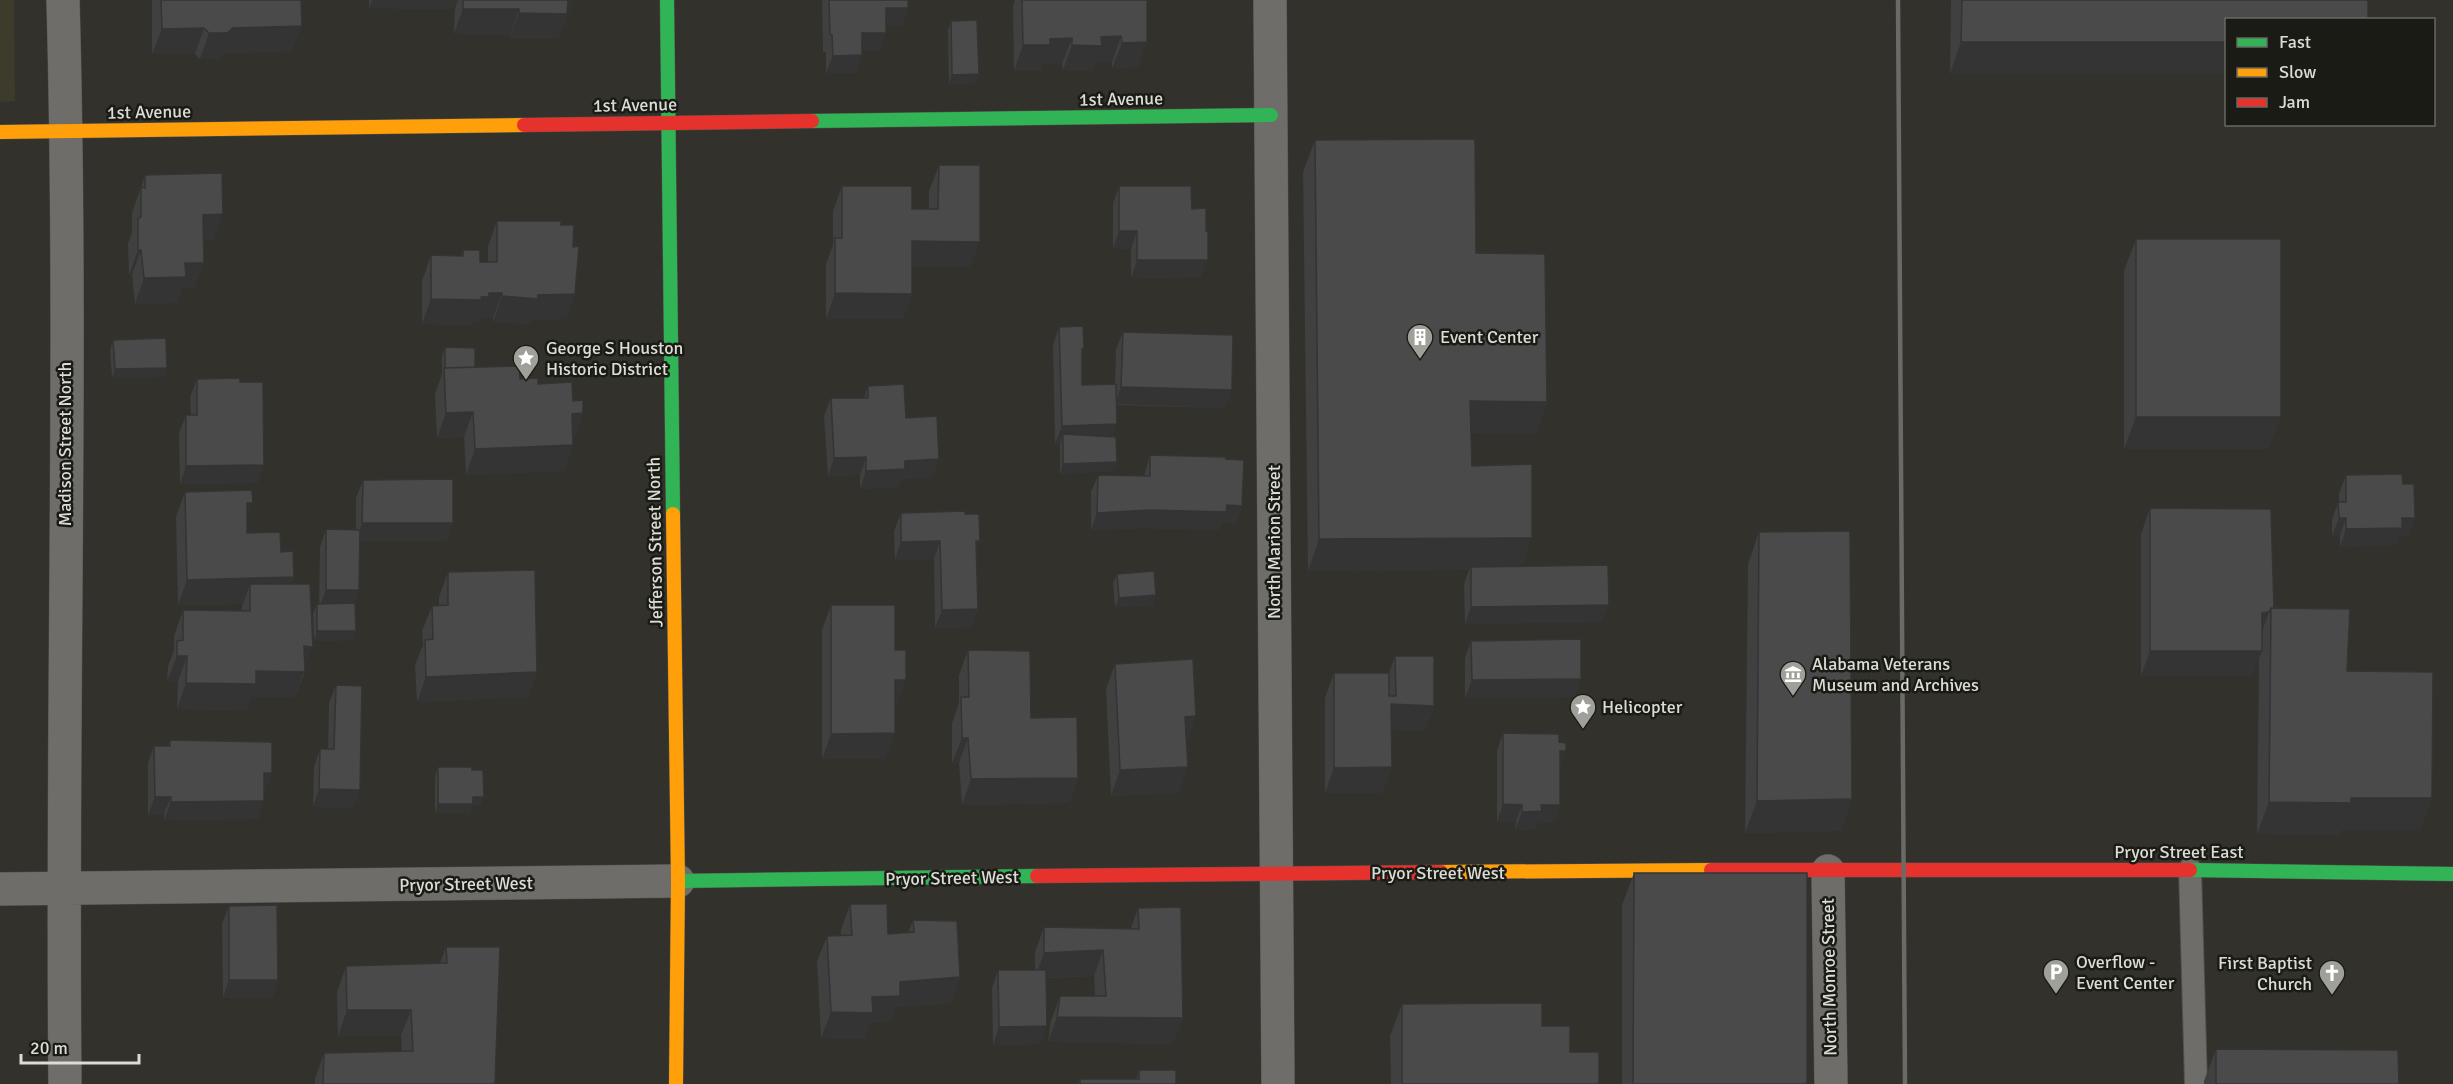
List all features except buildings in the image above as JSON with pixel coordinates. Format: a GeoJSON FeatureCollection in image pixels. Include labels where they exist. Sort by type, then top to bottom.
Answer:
{"type":"FeatureCollection","features":[{"type":"Feature","properties":{"kind":"street","name":"Madison Street North"},"geometry":{"type":"LineString","coordinates":[[63,0],[67,131],[63,889],[65,1084]]}},
{"type":"Feature","properties":{"kind":"street","name":"Jefferson Street North"},"geometry":{"type":"LineString","coordinates":[[667,0],[678,881],[676,1084]]}},
{"type":"Feature","properties":{"kind":"street","name":"North Marion Street"},"geometry":{"type":"LineString","coordinates":[[1270,0],[1278,1084]]}},
{"type":"Feature","properties":{"kind":"street","name":"1st Avenue"},"geometry":{"type":"LineString","coordinates":[[0,132],[1271,115]]}},
{"type":"Feature","properties":{"kind":"street","name":"Pryor Street West"},"geometry":{"type":"LineString","coordinates":[[0,889],[1904,869]]}},
{"type":"Feature","properties":{"kind":"street","name":"Pryor Street East"},"geometry":{"type":"LineString","coordinates":[[1904,869],[2190,869],[2453,874]]}},
{"type":"Feature","properties":{"kind":"street","name":"North Monroe Street"},"geometry":{"type":"LineString","coordinates":[[1828,871],[1831,1084]]}},
{"type":"Feature","properties":{"kind":"lane"},"geometry":{"type":"LineString","coordinates":[[2190,869],[2196,1084]]}},
{"type":"Feature","properties":{"kind":"shaded area"},"geometry":{"type":"Polygon","coordinates":[[[0,0],[14,0],[15,101],[0,102],[0,0]]]}},
{"type":"Feature","properties":{"kind":"railway"},"geometry":{"type":"LineString","coordinates":[[1898,0],[1905,1084]]}},
{"type":"Feature","properties":{"kind":"traffic: fast"},"geometry":{"type":"LineString","coordinates":[[667,0],[673,514]]}},
{"type":"Feature","properties":{"kind":"traffic: fast"},"geometry":{"type":"LineString","coordinates":[[812,121],[1271,115]]}},
{"type":"Feature","properties":{"kind":"traffic: fast"},"geometry":{"type":"LineString","coordinates":[[2190,870],[2453,874]]}},
{"type":"Feature","properties":{"kind":"traffic: fast"},"geometry":{"type":"LineString","coordinates":[[678,881],[1037,876]]}},
{"type":"Feature","properties":{"kind":"traffic: slow"},"geometry":{"type":"LineString","coordinates":[[0,132],[524,125]]}},
{"type":"Feature","properties":{"kind":"traffic: slow"},"geometry":{"type":"LineString","coordinates":[[673,514],[678,881],[676,1084]]}},
{"type":"Feature","properties":{"kind":"traffic: slow"},"geometry":{"type":"LineString","coordinates":[[1441,872],[1711,870]]}},
{"type":"Feature","properties":{"kind":"traffic: jam"},"geometry":{"type":"LineString","coordinates":[[524,125],[812,121]]}},
{"type":"Feature","properties":{"kind":"traffic: jam"},"geometry":{"type":"LineString","coordinates":[[1711,870],[2190,870]]}},
{"type":"Feature","properties":{"kind":"traffic: jam"},"geometry":{"type":"LineString","coordinates":[[1037,876],[1441,872]]}},
{"type":"Feature","properties":{"kind":"place","name":"Event Center"},"geometry":{"type":"Point","coordinates":[1420,360]}},
{"type":"Feature","properties":{"kind":"place","name":"George S Houston Historic District"},"geometry":{"type":"Point","coordinates":[526,381]}},
{"type":"Feature","properties":{"kind":"place","name":"Alabama Veterans Museum and Archives"},"geometry":{"type":"Point","coordinates":[1793,697]}},
{"type":"Feature","properties":{"kind":"place","name":"Helicopter"},"geometry":{"type":"Point","coordinates":[1583,730]}},
{"type":"Feature","properties":{"kind":"place","name":"Overflow - Event Center"},"geometry":{"type":"Point","coordinates":[2056,995]}},
{"type":"Feature","properties":{"kind":"place","name":"First Baptist Church"},"geometry":{"type":"Point","coordinates":[2332,996]}}]}
